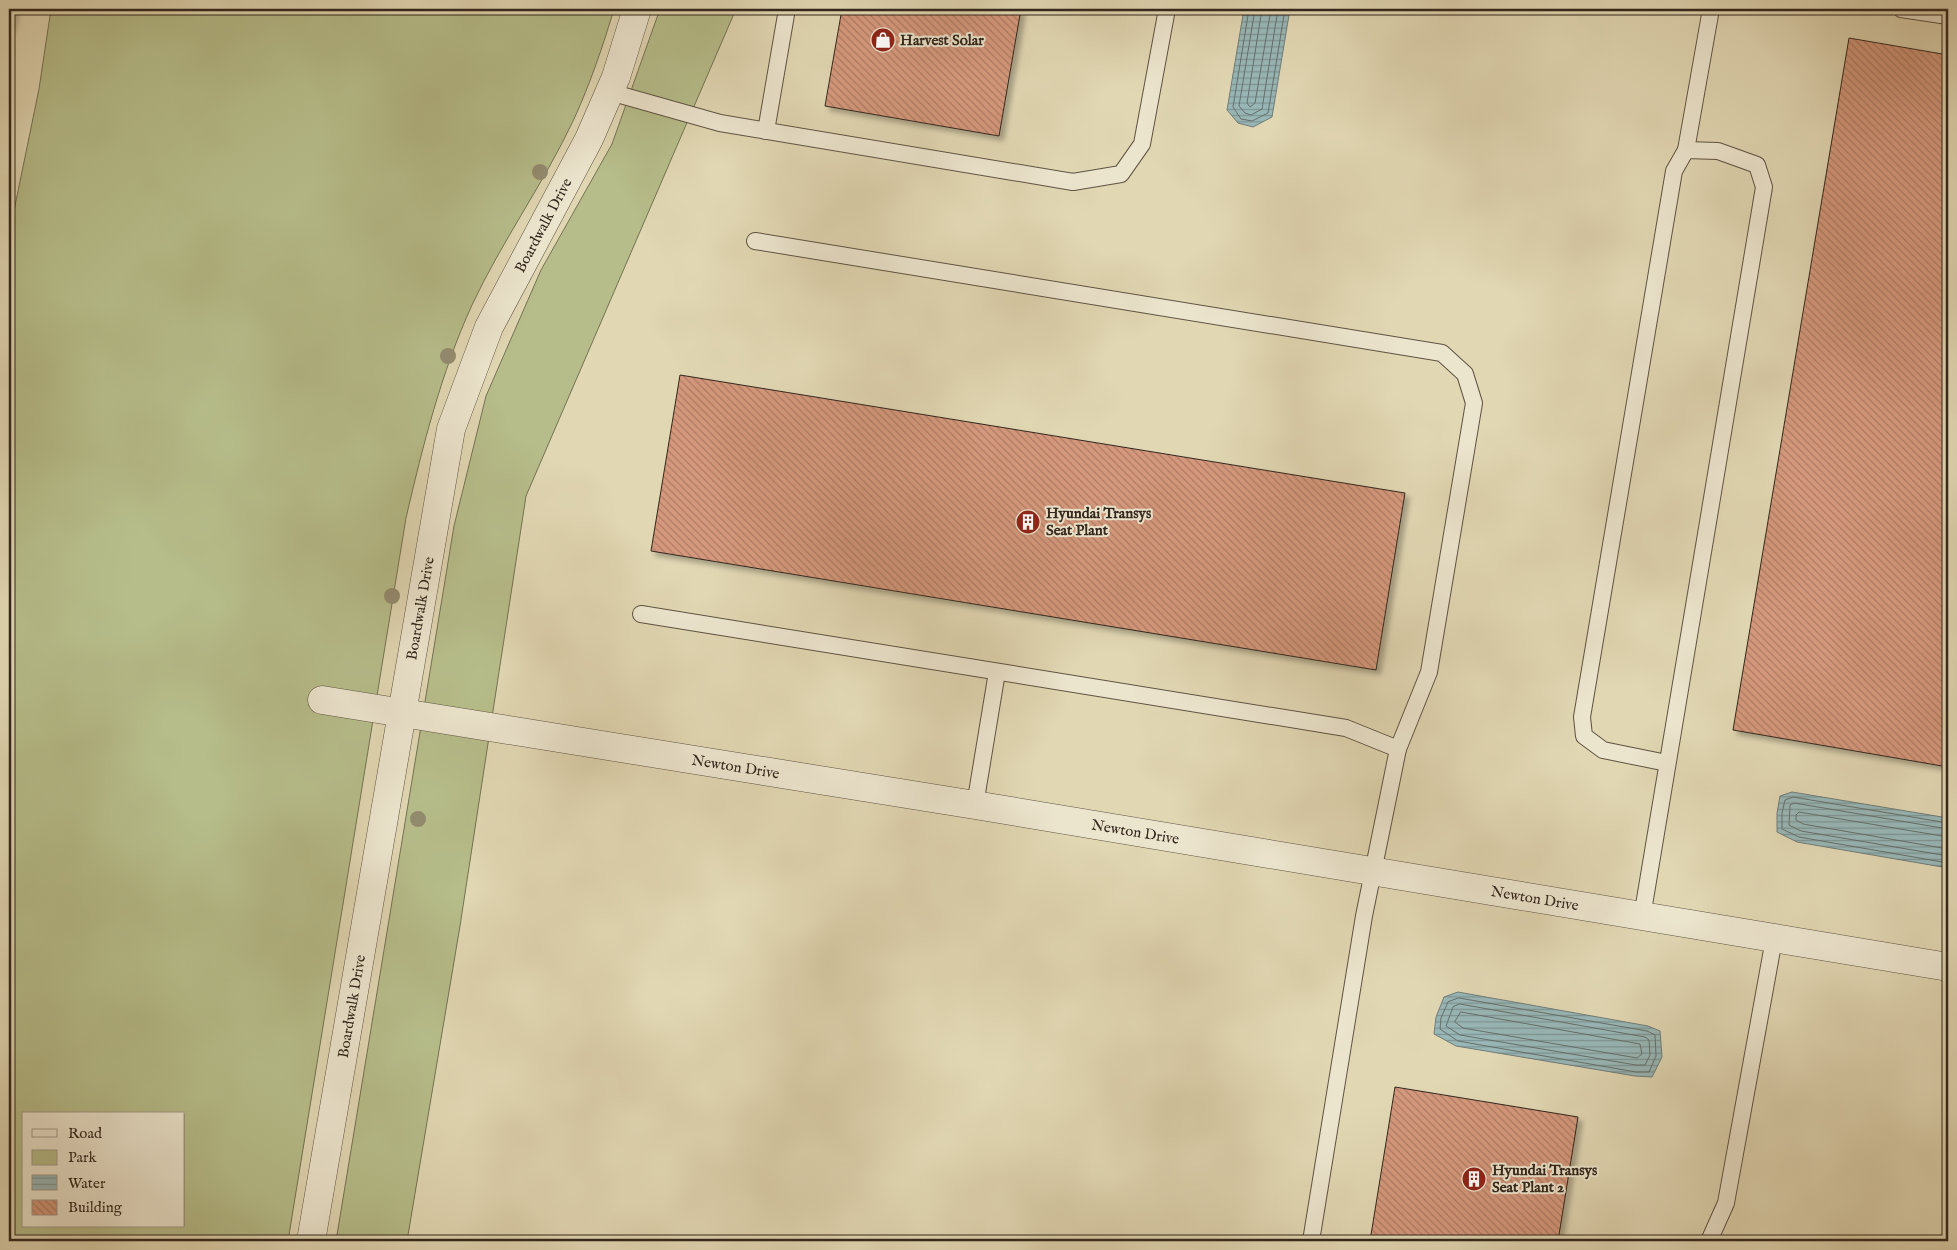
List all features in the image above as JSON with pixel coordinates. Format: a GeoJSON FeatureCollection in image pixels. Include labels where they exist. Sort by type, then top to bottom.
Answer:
{"type":"FeatureCollection","features":[{"type":"Feature","properties":{"kind":"street","name":"Boardwalk Drive"},"geometry":{"type":"LineString","coordinates":[[311,1241],[451,428],[489,327],[585,147],[610,92],[637,9]]}},
{"type":"Feature","properties":{"kind":"street","name":"Newton Drive"},"geometry":{"type":"LineString","coordinates":[[322,700],[975,805],[1948,967]]}},
{"type":"Feature","properties":{"kind":"lane"},"geometry":{"type":"LineString","coordinates":[[766,131],[787,9]]}},
{"type":"Feature","properties":{"kind":"lane"},"geometry":{"type":"LineString","coordinates":[[610,92],[720,123],[1073,182],[1121,174],[1142,144],[1167,9]]}},
{"type":"Feature","properties":{"kind":"lane"},"geometry":{"type":"LineString","coordinates":[[1667,763],[1603,750],[1584,736],[1582,717],[1674,171],[1686,150],[1711,9]]}},
{"type":"Feature","properties":{"kind":"lane"},"geometry":{"type":"LineString","coordinates":[[1900,9],[1948,16]]}},
{"type":"Feature","properties":{"kind":"lane"},"geometry":{"type":"LineString","coordinates":[[1642,917],[1764,186],[1757,165],[1718,151],[1686,150]]}},
{"type":"Feature","properties":{"kind":"lane"},"geometry":{"type":"LineString","coordinates":[[755,241],[1442,353],[1465,374],[1474,403],[1429,672],[1398,749],[1380,830],[1374,871],[1364,916],[1311,1241]]}},
{"type":"Feature","properties":{"kind":"lane"},"geometry":{"type":"LineString","coordinates":[[641,614],[1346,728],[1398,749]]}},
{"type":"Feature","properties":{"kind":"lane"},"geometry":{"type":"LineString","coordinates":[[975,805],[997,672]]}},
{"type":"Feature","properties":{"kind":"lane"},"geometry":{"type":"LineString","coordinates":[[1709,1241],[1726,1202],[1774,939]]}},
{"type":"Feature","properties":{"kind":"green space"},"geometry":{"type":"Polygon","coordinates":[[[51,9],[614,9],[596,65],[574,119],[550,166],[496,258],[472,305],[451,357],[426,436],[406,518],[288,1241],[9,1241],[9,235],[39,89],[51,9]]]}},
{"type":"Feature","properties":{"kind":"green space"},"geometry":{"type":"Polygon","coordinates":[[[660,9],[736,9],[526,496],[460,926],[407,1241],[336,1241],[454,526],[486,396],[541,270],[612,144],[660,9]]]}},
{"type":"Feature","properties":{"kind":"water"},"geometry":{"type":"Polygon","coordinates":[[[1244,9],[1290,9],[1272,117],[1253,127],[1238,123],[1227,110],[1244,9]]]}},
{"type":"Feature","properties":{"kind":"water"},"geometry":{"type":"Polygon","coordinates":[[[1792,792],[1948,818],[1948,868],[1797,842],[1777,832],[1777,813],[1780,796],[1792,792]]]}},
{"type":"Feature","properties":{"kind":"water"},"geometry":{"type":"Polygon","coordinates":[[[1458,992],[1648,1026],[1660,1031],[1662,1057],[1652,1077],[1635,1076],[1456,1046],[1434,1034],[1436,1017],[1444,997],[1458,992]]]}},
{"type":"Feature","properties":{"kind":"building"},"geometry":{"type":"Polygon","coordinates":[[[9,9],[14,9],[10,29],[9,28],[9,9]]]}},
{"type":"Feature","properties":{"kind":"building"},"geometry":{"type":"Polygon","coordinates":[[[842,9],[1021,9],[999,136],[825,106],[842,9]]]}},
{"type":"Feature","properties":{"kind":"building"},"geometry":{"type":"Polygon","coordinates":[[[1849,38],[1948,55],[1948,767],[1733,730],[1849,38]]]}},
{"type":"Feature","properties":{"kind":"building","name":"Hyundai Transys Seat Plant"},"geometry":{"type":"Polygon","coordinates":[[[680,375],[1405,493],[1376,670],[651,551],[680,375]]]}},
{"type":"Feature","properties":{"kind":"building","name":"Hyundai Transys Seat Plant 2"},"geometry":{"type":"Polygon","coordinates":[[[1395,1087],[1578,1117],[1558,1241],[1370,1241],[1395,1087]]]}},
{"type":"Feature","properties":{"kind":"place","name":"Harvest Solar"},"geometry":{"type":"Point","coordinates":[883,40]}},
{"type":"Feature","properties":{"kind":"place","name":"Hyundai Transys Seat Plant"},"geometry":{"type":"Point","coordinates":[1028,522]}},
{"type":"Feature","properties":{"kind":"place","name":"Hyundai Transys Seat Plant 2"},"geometry":{"type":"Point","coordinates":[1474,1179]}}]}
